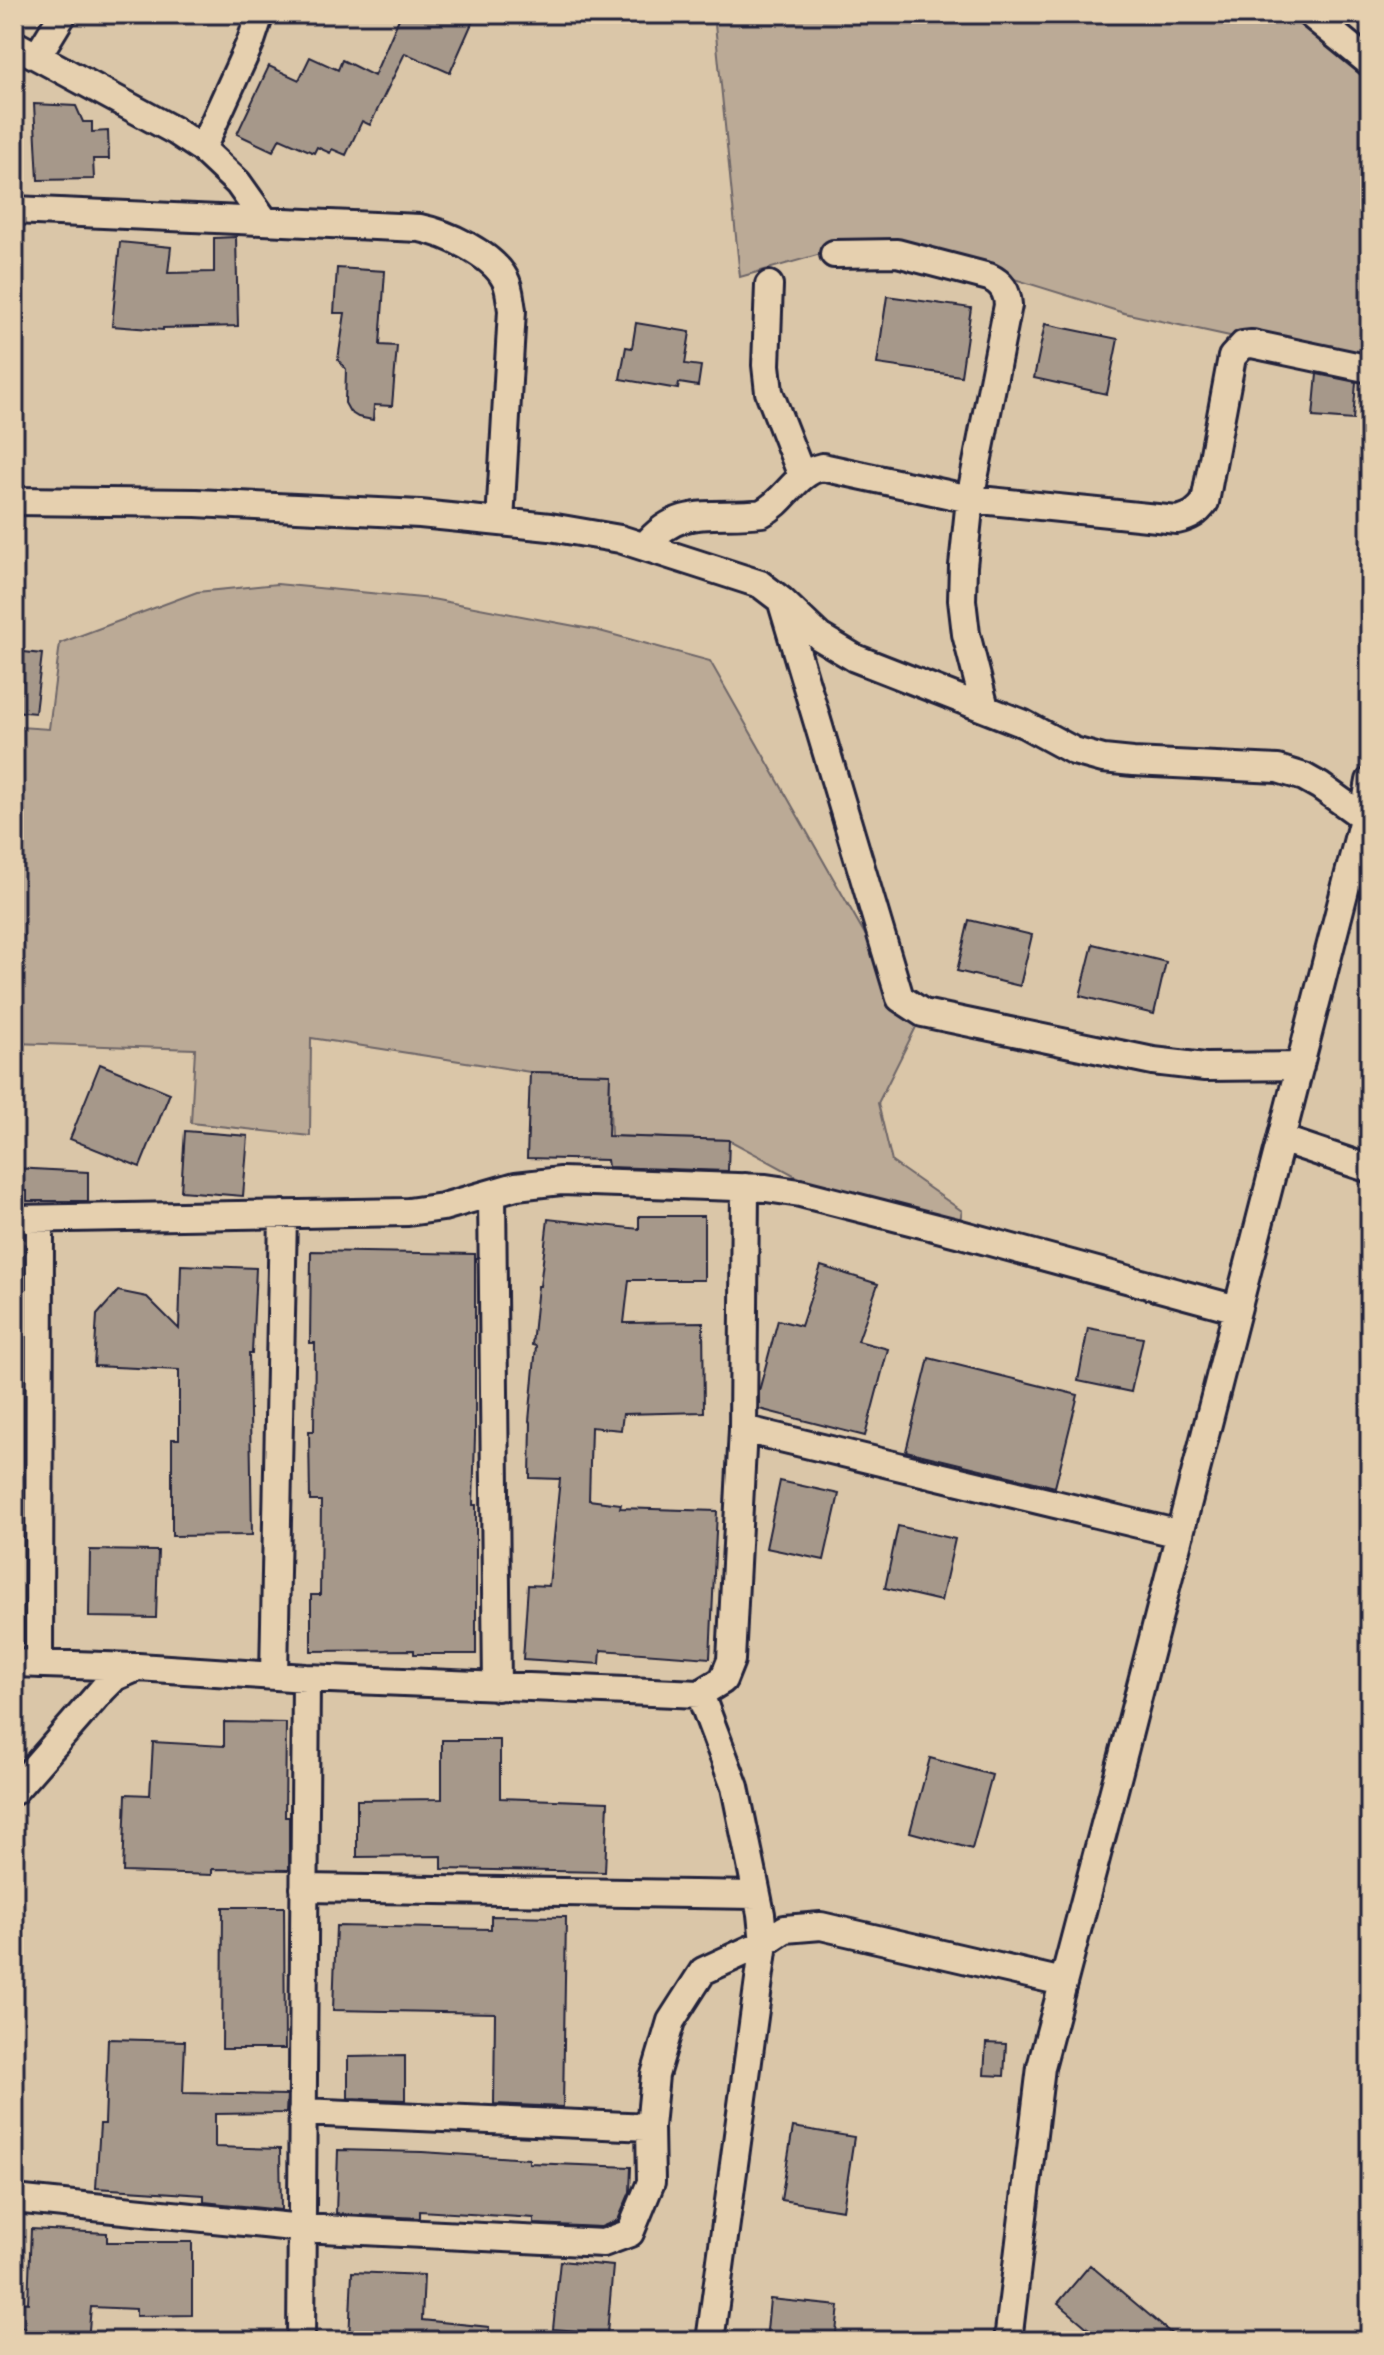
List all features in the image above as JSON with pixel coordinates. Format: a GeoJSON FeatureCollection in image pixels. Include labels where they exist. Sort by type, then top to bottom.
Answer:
{"type":"FeatureCollection","features":[{"type":"Feature","properties":{"kind":"street"},"geometry":{"type":"LineString","coordinates":[[63,14],[26,50],[175,131],[202,149],[238,183],[265,221]]}},
{"type":"Feature","properties":{"kind":"street"},"geometry":{"type":"LineString","coordinates":[[202,149],[260,14]]}},
{"type":"Feature","properties":{"kind":"street"},"geometry":{"type":"LineString","coordinates":[[1310,14],[1370,63]]}},
{"type":"Feature","properties":{"kind":"street"},"geometry":{"type":"LineString","coordinates":[[14,210],[431,230],[468,247],[495,266],[505,279],[512,310],[500,522]]}},
{"type":"Feature","properties":{"kind":"street"},"geometry":{"type":"LineString","coordinates":[[834,254],[897,253],[989,277],[996,280],[1008,295],[965,526],[962,600],[973,669],[985,708]]}},
{"type":"Feature","properties":{"kind":"street"},"geometry":{"type":"LineString","coordinates":[[769,285],[767,380],[773,406],[802,476]]}},
{"type":"Feature","properties":{"kind":"street"},"geometry":{"type":"LineString","coordinates":[[645,546],[654,535],[679,519],[694,515],[762,513],[772,508],[802,476],[822,467],[970,499],[1177,520],[1187,518],[1198,512],[1205,502],[1232,357],[1236,350],[1252,344],[1370,369]]}},
{"type":"Feature","properties":{"kind":"street"},"geometry":{"type":"LineString","coordinates":[[14,501],[196,503],[420,514],[577,531],[645,546],[751,580],[781,600],[820,637],[855,658],[1024,724],[1074,751],[1133,762],[1251,767],[1292,772],[1320,786],[1366,821]]}},
{"type":"Feature","properties":{"kind":"street"},"geometry":{"type":"LineString","coordinates":[[781,600],[900,998],[923,1013],[1153,1061],[1205,1067],[1300,1066]]}},
{"type":"Feature","properties":{"kind":"street"},"geometry":{"type":"LineString","coordinates":[[1008,2341],[1041,2067],[1366,821],[1370,781]]}},
{"type":"Feature","properties":{"kind":"street"},"geometry":{"type":"LineString","coordinates":[[1281,1139],[1370,1169]]}},
{"type":"Feature","properties":{"kind":"street"},"geometry":{"type":"LineString","coordinates":[[745,1187],[743,1429],[731,1660],[723,1680],[700,1694],[26,1664],[27,1219],[408,1212],[443,1207],[516,1186],[561,1181],[745,1187],[800,1193],[1237,1309]]}},
{"type":"Feature","properties":{"kind":"street"},"geometry":{"type":"LineString","coordinates":[[492,1194],[497,1687]]}},
{"type":"Feature","properties":{"kind":"street"},"geometry":{"type":"LineString","coordinates":[[274,1675],[283,1214]]}},
{"type":"Feature","properties":{"kind":"street"},"geometry":{"type":"LineString","coordinates":[[743,1429],[1180,1534]]}},
{"type":"Feature","properties":{"kind":"street"},"geometry":{"type":"LineString","coordinates":[[14,1791],[115,1677],[138,1667]]}},
{"type":"Feature","properties":{"kind":"street"},"geometry":{"type":"LineString","coordinates":[[301,2341],[306,1678]]}},
{"type":"Feature","properties":{"kind":"street"},"geometry":{"type":"LineString","coordinates":[[700,1694],[735,1787],[764,1943],[710,2341]]}},
{"type":"Feature","properties":{"kind":"street"},"geometry":{"type":"LineString","coordinates":[[304,1888],[757,1895]]}},
{"type":"Feature","properties":{"kind":"street"},"geometry":{"type":"LineString","coordinates":[[14,2199],[302,2228],[603,2243],[630,2233],[651,2182],[650,2127],[655,2075],[671,2021],[703,1971],[764,1943],[785,1929],[821,1926],[1063,1982]]}},
{"type":"Feature","properties":{"kind":"street"},"geometry":{"type":"LineString","coordinates":[[302,2112],[650,2127]]}},
{"type":"Feature","properties":{"kind":"shaded area"},"geometry":{"type":"Polygon","coordinates":[[[714,14],[1310,14],[1370,63],[1370,372],[1262,343],[1124,313],[998,274],[856,244],[740,277],[714,14]]]}},
{"type":"Feature","properties":{"kind":"shaded area"},"geometry":{"type":"Polygon","coordinates":[[[277,584],[432,599],[596,630],[710,661],[896,989],[923,1013],[878,1103],[892,1162],[962,1211],[957,1233],[805,1181],[729,1140],[611,1136],[609,1074],[530,1072],[311,1038],[310,1136],[191,1123],[195,1049],[14,1043],[14,821],[20,727],[49,729],[60,643],[197,592],[277,584]]]}},
{"type":"Feature","properties":{"kind":"building"},"geometry":{"type":"Polygon","coordinates":[[[401,14],[476,14],[450,73],[405,53],[370,125],[362,121],[346,155],[317,147],[314,153],[280,138],[273,151],[237,134],[269,66],[299,80],[310,57],[338,70],[342,60],[374,76],[401,14]]]}},
{"type":"Feature","properties":{"kind":"building"},"geometry":{"type":"Polygon","coordinates":[[[34,104],[76,106],[83,122],[92,122],[92,132],[108,131],[109,159],[93,159],[94,179],[38,180],[34,104]]]}},
{"type":"Feature","properties":{"kind":"building"},"geometry":{"type":"Polygon","coordinates":[[[236,237],[238,326],[163,330],[112,326],[120,242],[171,247],[168,273],[214,272],[214,238],[236,237]]]}},
{"type":"Feature","properties":{"kind":"building"},"geometry":{"type":"Polygon","coordinates":[[[337,268],[385,271],[380,345],[397,346],[392,406],[374,405],[373,420],[358,417],[350,412],[345,403],[346,369],[338,360],[345,313],[334,313],[337,268]]]}},
{"type":"Feature","properties":{"kind":"building"},"geometry":{"type":"Polygon","coordinates":[[[887,296],[971,308],[961,376],[877,364],[887,296]]]}},
{"type":"Feature","properties":{"kind":"building"},"geometry":{"type":"Polygon","coordinates":[[[636,323],[690,332],[685,364],[701,366],[698,386],[679,383],[678,389],[620,379],[626,347],[632,348],[636,323]]]}},
{"type":"Feature","properties":{"kind":"building"},"geometry":{"type":"Polygon","coordinates":[[[1045,324],[1118,339],[1107,394],[1034,378],[1045,324]]]}},
{"type":"Feature","properties":{"kind":"building"},"geometry":{"type":"Polygon","coordinates":[[[1317,374],[1356,382],[1353,420],[1313,417],[1317,374]]]}},
{"type":"Feature","properties":{"kind":"building"},"geometry":{"type":"Polygon","coordinates":[[[14,651],[42,654],[35,713],[14,711],[14,651]]]}},
{"type":"Feature","properties":{"kind":"building"},"geometry":{"type":"Polygon","coordinates":[[[969,920],[1032,935],[1020,986],[957,971],[969,920]]]}},
{"type":"Feature","properties":{"kind":"building"},"geometry":{"type":"Polygon","coordinates":[[[1093,944],[1166,962],[1154,1014],[1080,996],[1093,944]]]}},
{"type":"Feature","properties":{"kind":"building"},"geometry":{"type":"Polygon","coordinates":[[[100,1064],[170,1093],[140,1167],[70,1139],[100,1064]]]}},
{"type":"Feature","properties":{"kind":"building"},"geometry":{"type":"Polygon","coordinates":[[[530,1072],[610,1074],[608,1136],[729,1140],[728,1171],[608,1167],[607,1160],[527,1158],[530,1072]]]}},
{"type":"Feature","properties":{"kind":"building"},"geometry":{"type":"Polygon","coordinates":[[[185,1131],[248,1136],[243,1196],[181,1191],[185,1131]]]}},
{"type":"Feature","properties":{"kind":"building"},"geometry":{"type":"Polygon","coordinates":[[[14,1168],[88,1172],[88,1201],[27,1201],[27,1191],[14,1191],[14,1168]]]}},
{"type":"Feature","properties":{"kind":"building"},"geometry":{"type":"Polygon","coordinates":[[[639,1216],[704,1216],[704,1280],[629,1280],[624,1323],[703,1322],[704,1412],[623,1414],[621,1430],[591,1427],[589,1500],[621,1504],[620,1508],[717,1511],[710,1658],[601,1650],[600,1664],[523,1659],[528,1585],[549,1586],[560,1479],[530,1478],[529,1421],[536,1346],[532,1345],[548,1219],[639,1229],[639,1216]]]}},
{"type":"Feature","properties":{"kind":"building"},"geometry":{"type":"Polygon","coordinates":[[[311,1251],[475,1254],[473,1505],[476,1505],[476,1654],[414,1654],[414,1650],[311,1651],[311,1595],[320,1595],[321,1501],[310,1501],[309,1431],[314,1431],[315,1343],[310,1343],[311,1251]]]}},
{"type":"Feature","properties":{"kind":"building"},"geometry":{"type":"Polygon","coordinates":[[[181,1265],[256,1268],[252,1353],[249,1353],[252,1535],[172,1536],[172,1439],[179,1439],[179,1370],[94,1366],[97,1315],[118,1291],[147,1297],[179,1329],[181,1265]]]}},
{"type":"Feature","properties":{"kind":"building"},"geometry":{"type":"Polygon","coordinates":[[[821,1266],[878,1284],[858,1341],[888,1349],[865,1436],[759,1409],[759,1391],[778,1320],[801,1326],[821,1266]]]}},
{"type":"Feature","properties":{"kind":"building"},"geometry":{"type":"Polygon","coordinates":[[[1088,1328],[1143,1338],[1131,1392],[1078,1381],[1088,1328]]]}},
{"type":"Feature","properties":{"kind":"building"},"geometry":{"type":"Polygon","coordinates":[[[929,1358],[1078,1395],[1055,1487],[906,1451],[929,1358]]]}},
{"type":"Feature","properties":{"kind":"building"},"geometry":{"type":"Polygon","coordinates":[[[780,1481],[839,1494],[824,1560],[766,1548],[780,1481]]]}},
{"type":"Feature","properties":{"kind":"building"},"geometry":{"type":"Polygon","coordinates":[[[898,1526],[955,1539],[941,1601],[885,1588],[898,1526]]]}},
{"type":"Feature","properties":{"kind":"building"},"geometry":{"type":"Polygon","coordinates":[[[90,1550],[158,1551],[156,1618],[89,1617],[90,1550]]]}},
{"type":"Feature","properties":{"kind":"building"},"geometry":{"type":"Polygon","coordinates":[[[224,1722],[286,1723],[285,1817],[289,1817],[289,1870],[212,1869],[212,1875],[123,1872],[126,1794],[150,1795],[153,1742],[224,1746],[224,1722]]]}},
{"type":"Feature","properties":{"kind":"building"},"geometry":{"type":"Polygon","coordinates":[[[442,1740],[500,1740],[500,1798],[608,1802],[605,1872],[442,1869],[442,1856],[357,1857],[357,1800],[442,1799],[442,1740]]]}},
{"type":"Feature","properties":{"kind":"building"},"geometry":{"type":"Polygon","coordinates":[[[930,1758],[992,1775],[972,1849],[910,1832],[930,1758]]]}},
{"type":"Feature","properties":{"kind":"building"},"geometry":{"type":"Polygon","coordinates":[[[223,1907],[284,1907],[285,2049],[222,2049],[223,1907]]]}},
{"type":"Feature","properties":{"kind":"building"},"geometry":{"type":"Polygon","coordinates":[[[491,1916],[566,1917],[563,2107],[494,2104],[495,2013],[333,2010],[336,1926],[491,1929],[491,1916]]]}},
{"type":"Feature","properties":{"kind":"building"},"geometry":{"type":"Polygon","coordinates":[[[108,2039],[185,2041],[183,2093],[287,2095],[286,2113],[215,2114],[215,2147],[280,2149],[281,2210],[204,2202],[204,2195],[96,2188],[100,2124],[105,2124],[108,2039]]]}},
{"type":"Feature","properties":{"kind":"building"},"geometry":{"type":"Polygon","coordinates":[[[986,2043],[1006,2044],[1004,2076],[984,2075],[986,2043]]]}},
{"type":"Feature","properties":{"kind":"building"},"geometry":{"type":"Polygon","coordinates":[[[405,2056],[405,2100],[348,2098],[348,2057],[405,2056]]]}},
{"type":"Feature","properties":{"kind":"building"},"geometry":{"type":"Polygon","coordinates":[[[793,2127],[854,2137],[843,2210],[781,2200],[793,2127]]]}},
{"type":"Feature","properties":{"kind":"building"},"geometry":{"type":"Polygon","coordinates":[[[338,2150],[422,2152],[529,2159],[529,2163],[631,2167],[630,2192],[618,2220],[601,2227],[534,2224],[534,2218],[420,2211],[420,2218],[336,2214],[338,2150]]]}},
{"type":"Feature","properties":{"kind":"building"},"geometry":{"type":"Polygon","coordinates":[[[31,2229],[107,2233],[107,2242],[192,2242],[192,2315],[136,2316],[136,2309],[91,2307],[88,2341],[24,2341],[25,2327],[14,2327],[14,2302],[28,2303],[31,2229]]]}},
{"type":"Feature","properties":{"kind":"building"},"geometry":{"type":"Polygon","coordinates":[[[560,2261],[613,2266],[607,2333],[553,2329],[560,2261]]]}},
{"type":"Feature","properties":{"kind":"building"},"geometry":{"type":"Polygon","coordinates":[[[1090,2265],[1180,2341],[1103,2341],[1058,2303],[1090,2265]]]}},
{"type":"Feature","properties":{"kind":"building"},"geometry":{"type":"Polygon","coordinates":[[[352,2272],[424,2275],[422,2320],[489,2327],[489,2341],[349,2341],[352,2272]]]}},
{"type":"Feature","properties":{"kind":"building"},"geometry":{"type":"Polygon","coordinates":[[[770,2299],[839,2306],[835,2341],[766,2341],[770,2299]]]}}]}
